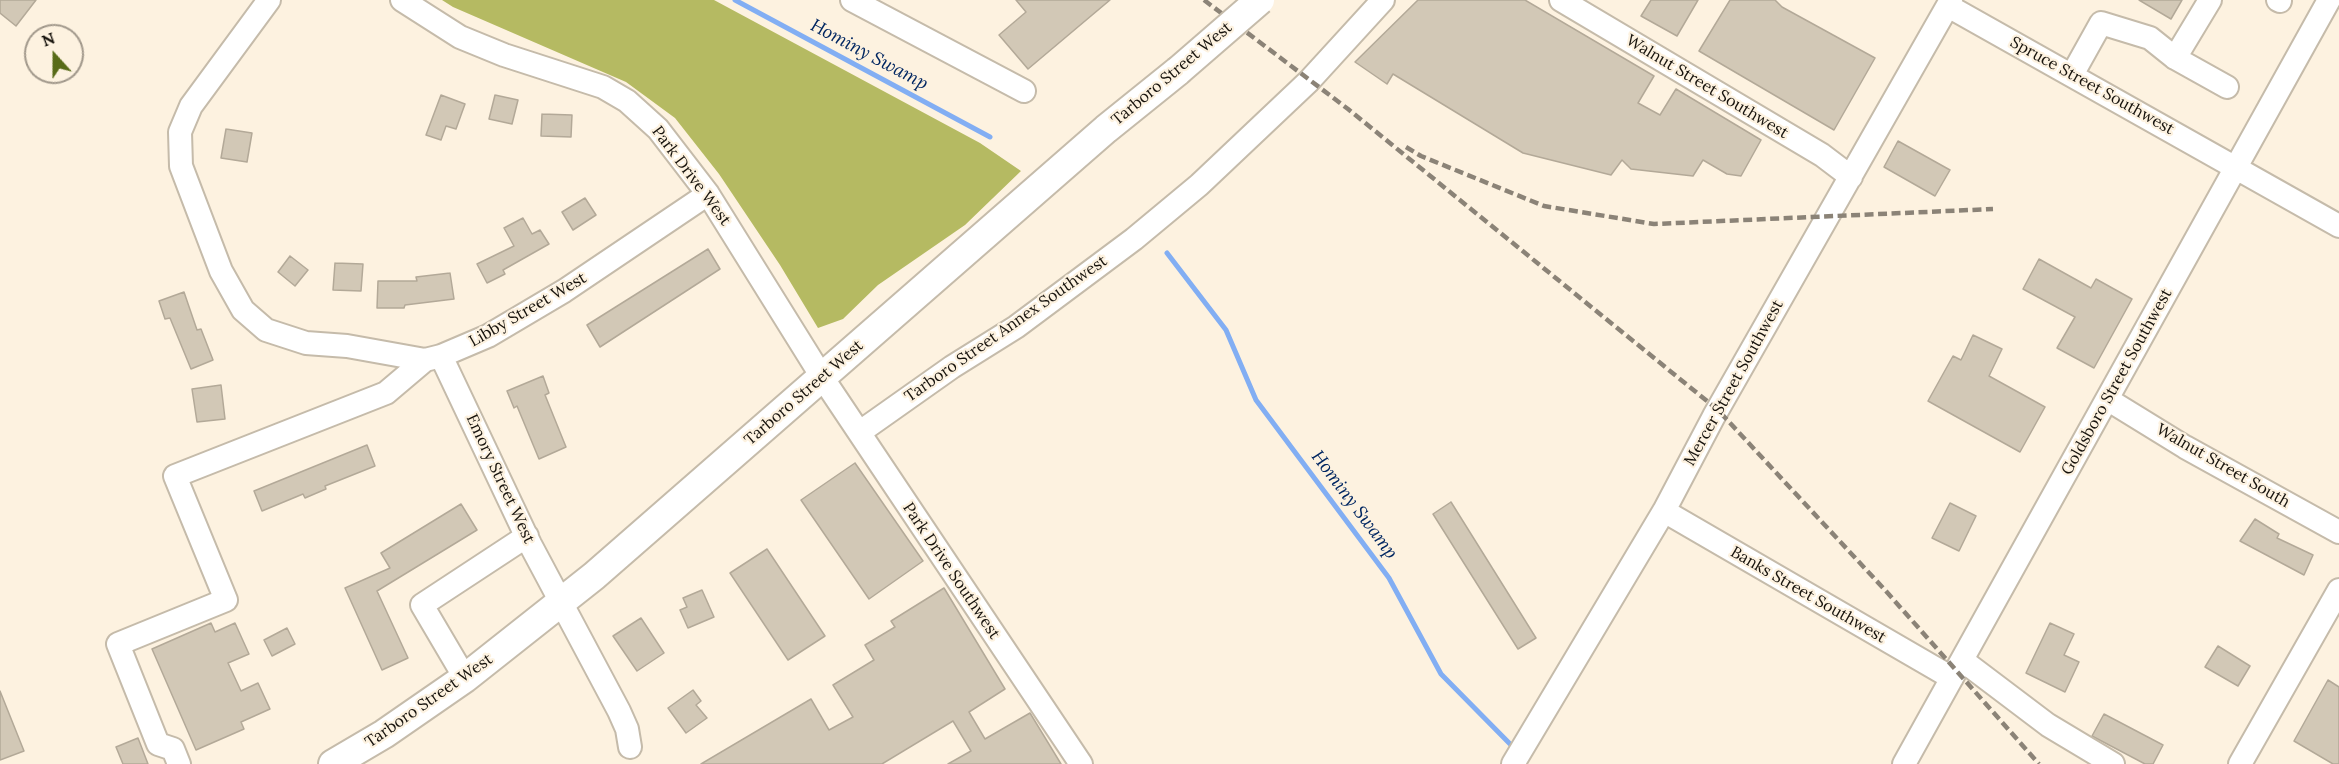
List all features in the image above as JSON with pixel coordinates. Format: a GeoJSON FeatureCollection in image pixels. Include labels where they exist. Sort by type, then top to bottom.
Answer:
{"type":"FeatureCollection","features":[{"type":"Feature","properties":{"kind":"main road","name":"Tarboro Street West"},"geometry":{"type":"LineString","coordinates":[[333,764],[364,756],[465,678],[655,524],[1106,129],[1260,0]]}},
{"type":"Feature","properties":{"kind":"street"},"geometry":{"type":"LineString","coordinates":[[269,0],[191,106],[180,132],[182,166],[221,271],[243,310],[266,330],[306,343],[347,346],[433,358]]}},
{"type":"Feature","properties":{"kind":"street","name":"Park Drive West"},"geometry":{"type":"LineString","coordinates":[[402,0],[460,37],[504,55],[584,79],[627,101],[658,129],[708,194],[822,377]]}},
{"type":"Feature","properties":{"kind":"street"},"geometry":{"type":"LineString","coordinates":[[852,0],[1024,91]]}},
{"type":"Feature","properties":{"kind":"street","name":"Tarboro Street Annex Southwest"},"geometry":{"type":"LineString","coordinates":[[860,432],[952,367],[1016,327],[1134,239],[1199,185],[1294,94],[1383,0]]}},
{"type":"Feature","properties":{"kind":"street","name":"Walnut Street Southwest"},"geometry":{"type":"LineString","coordinates":[[1561,0],[1822,155],[1851,177]]}},
{"type":"Feature","properties":{"kind":"street"},"geometry":{"type":"LineString","coordinates":[[2175,58],[2210,0]]}},
{"type":"Feature","properties":{"kind":"street","name":"Goldsboro Street Southwest"},"geometry":{"type":"LineString","coordinates":[[1904,764],[2329,0]]}},
{"type":"Feature","properties":{"kind":"street","name":"Mercer Street Southwest"},"geometry":{"type":"LineString","coordinates":[[1512,764],[1664,511],[1714,416],[1851,177],[1925,42],[1950,3]]}},
{"type":"Feature","properties":{"kind":"street","name":"Spruce Street Southwest"},"geometry":{"type":"LineString","coordinates":[[1950,3],[2339,226]]}},
{"type":"Feature","properties":{"kind":"street"},"geometry":{"type":"LineString","coordinates":[[2072,75],[2101,23],[2150,38],[2175,58],[2227,87]]}},
{"type":"Feature","properties":{"kind":"street","name":"Libby Street West"},"geometry":{"type":"LineString","coordinates":[[179,764],[173,749],[158,744],[118,644],[226,600],[175,476],[386,393],[433,358],[488,336],[554,297],[708,194]]}},
{"type":"Feature","properties":{"kind":"street","name":"Emory Street West"},"geometry":{"type":"LineString","coordinates":[[433,358],[619,711],[627,729],[630,747]]}},
{"type":"Feature","properties":{"kind":"street","name":"Park Drive Southwest"},"geometry":{"type":"LineString","coordinates":[[822,377],[1081,764]]}},
{"type":"Feature","properties":{"kind":"street","name":"Walnut Street South"},"geometry":{"type":"LineString","coordinates":[[2107,399],[2185,447],[2339,532]]}},
{"type":"Feature","properties":{"kind":"street","name":"Banks Street Southwest"},"geometry":{"type":"LineString","coordinates":[[1664,511],[1957,669],[2113,764]]}},
{"type":"Feature","properties":{"kind":"street"},"geometry":{"type":"LineString","coordinates":[[465,678],[422,605],[527,536]]}},
{"type":"Feature","properties":{"kind":"street"},"geometry":{"type":"LineString","coordinates":[[2240,764],[2339,590]]}},
{"type":"Feature","properties":{"kind":"green space"},"geometry":{"type":"Polygon","coordinates":[[[442,0],[714,0],[980,143],[1021,171],[965,225],[878,285],[843,319],[818,328],[780,265],[719,174],[675,118],[626,82],[453,7],[442,0]]]}},
{"type":"Feature","properties":{"kind":"building"},"geometry":{"type":"Polygon","coordinates":[[[0,0],[36,0],[16,26],[0,13],[0,0]]]}},
{"type":"Feature","properties":{"kind":"building"},"geometry":{"type":"Polygon","coordinates":[[[1016,0],[1110,0],[1028,69],[999,35],[1026,12],[1016,0]]]}},
{"type":"Feature","properties":{"kind":"building"},"geometry":{"type":"Polygon","coordinates":[[[1418,0],[1525,0],[1654,76],[1638,103],[1660,115],[1676,89],[1761,140],[1741,176],[1727,174],[1703,160],[1693,176],[1631,169],[1622,160],[1611,175],[1523,153],[1393,74],[1387,84],[1355,62],[1418,0]]]}},
{"type":"Feature","properties":{"kind":"building"},"geometry":{"type":"Polygon","coordinates":[[[1651,0],[1698,0],[1677,36],[1641,16],[1651,0]]]}},
{"type":"Feature","properties":{"kind":"building"},"geometry":{"type":"Polygon","coordinates":[[[1730,0],[1775,0],[1782,7],[1875,58],[1834,130],[1699,51],[1730,0]]]}},
{"type":"Feature","properties":{"kind":"building"},"geometry":{"type":"Polygon","coordinates":[[[2139,0],[2182,0],[2171,19],[2139,0]]]}},
{"type":"Feature","properties":{"kind":"building"},"geometry":{"type":"Polygon","coordinates":[[[441,95],[465,104],[456,129],[446,126],[441,140],[426,135],[441,95]]]}},
{"type":"Feature","properties":{"kind":"building"},"geometry":{"type":"Polygon","coordinates":[[[495,95],[518,100],[512,124],[489,119],[495,95]]]}},
{"type":"Feature","properties":{"kind":"building"},"geometry":{"type":"Polygon","coordinates":[[[542,114],[572,115],[571,137],[541,136],[542,114]]]}},
{"type":"Feature","properties":{"kind":"building"},"geometry":{"type":"Polygon","coordinates":[[[226,129],[252,133],[247,162],[221,158],[226,129]]]}},
{"type":"Feature","properties":{"kind":"building"},"geometry":{"type":"Polygon","coordinates":[[[1898,141],[1950,170],[1935,196],[1884,167],[1898,141]]]}},
{"type":"Feature","properties":{"kind":"building"},"geometry":{"type":"Polygon","coordinates":[[[585,198],[596,215],[573,230],[562,212],[585,198]]]}},
{"type":"Feature","properties":{"kind":"building"},"geometry":{"type":"Polygon","coordinates":[[[523,218],[532,234],[540,230],[549,244],[503,270],[505,274],[487,283],[477,264],[514,246],[504,228],[523,218]]]}},
{"type":"Feature","properties":{"kind":"building"},"geometry":{"type":"Polygon","coordinates":[[[708,249],[720,269],[600,347],[587,325],[708,249]]]}},
{"type":"Feature","properties":{"kind":"building"},"geometry":{"type":"Polygon","coordinates":[[[290,256],[308,270],[295,286],[278,272],[290,256]]]}},
{"type":"Feature","properties":{"kind":"building"},"geometry":{"type":"Polygon","coordinates":[[[2039,259],[2091,288],[2096,279],[2132,299],[2094,368],[2057,348],[2075,317],[2023,289],[2039,259]]]}},
{"type":"Feature","properties":{"kind":"building"},"geometry":{"type":"Polygon","coordinates":[[[335,263],[363,264],[361,291],[333,290],[335,263]]]}},
{"type":"Feature","properties":{"kind":"building"},"geometry":{"type":"Polygon","coordinates":[[[450,273],[454,299],[405,305],[404,308],[377,308],[378,281],[417,281],[416,277],[450,273]]]}},
{"type":"Feature","properties":{"kind":"building"},"geometry":{"type":"Polygon","coordinates":[[[184,292],[197,330],[201,329],[213,360],[191,369],[170,318],[165,319],[159,301],[184,292]]]}},
{"type":"Feature","properties":{"kind":"building"},"geometry":{"type":"Polygon","coordinates":[[[1973,335],[2002,349],[1989,376],[2045,407],[2020,452],[1928,401],[1953,356],[1961,360],[1973,335]]]}},
{"type":"Feature","properties":{"kind":"building"},"geometry":{"type":"Polygon","coordinates":[[[543,376],[549,393],[545,395],[566,447],[539,459],[517,406],[514,408],[507,391],[543,376]]]}},
{"type":"Feature","properties":{"kind":"building"},"geometry":{"type":"Polygon","coordinates":[[[221,385],[225,419],[197,422],[192,389],[221,385]]]}},
{"type":"Feature","properties":{"kind":"building"},"geometry":{"type":"Polygon","coordinates":[[[367,445],[375,466],[325,486],[326,489],[305,498],[303,494],[262,511],[254,491],[367,445]]]}},
{"type":"Feature","properties":{"kind":"building"},"geometry":{"type":"Polygon","coordinates":[[[855,463],[923,561],[869,599],[801,500],[855,463]]]}},
{"type":"Feature","properties":{"kind":"building"},"geometry":{"type":"Polygon","coordinates":[[[1451,502],[1536,638],[1518,649],[1433,514],[1451,502]]]}},
{"type":"Feature","properties":{"kind":"building"},"geometry":{"type":"Polygon","coordinates":[[[1950,503],[1976,516],[1959,551],[1932,538],[1950,503]]]}},
{"type":"Feature","properties":{"kind":"building"},"geometry":{"type":"Polygon","coordinates":[[[461,504],[477,530],[377,591],[408,658],[382,670],[345,588],[390,568],[381,553],[461,504]]]}},
{"type":"Feature","properties":{"kind":"building"},"geometry":{"type":"Polygon","coordinates":[[[2255,519],[2279,534],[2277,538],[2313,555],[2304,575],[2240,541],[2255,519]]]}},
{"type":"Feature","properties":{"kind":"building"},"geometry":{"type":"Polygon","coordinates":[[[767,549],[825,636],[788,660],[730,573],[767,549]]]}},
{"type":"Feature","properties":{"kind":"building"},"geometry":{"type":"Polygon","coordinates":[[[944,588],[1005,689],[969,712],[985,739],[1030,713],[1061,764],[948,764],[971,751],[953,721],[882,764],[701,764],[811,699],[829,730],[853,717],[833,685],[874,660],[865,645],[895,627],[891,621],[944,588]]]}},
{"type":"Feature","properties":{"kind":"building"},"geometry":{"type":"Polygon","coordinates":[[[702,590],[714,617],[688,628],[680,610],[687,607],[683,598],[702,590]]]}},
{"type":"Feature","properties":{"kind":"building"},"geometry":{"type":"Polygon","coordinates":[[[641,618],[664,653],[637,671],[613,636],[641,618]]]}},
{"type":"Feature","properties":{"kind":"building"},"geometry":{"type":"Polygon","coordinates":[[[211,623],[215,632],[235,623],[249,654],[228,663],[241,691],[258,683],[270,709],[241,722],[244,729],[196,750],[152,649],[211,623]]]}},
{"type":"Feature","properties":{"kind":"building"},"geometry":{"type":"Polygon","coordinates":[[[2050,623],[2074,634],[2064,655],[2079,662],[2065,692],[2026,673],[2050,623]]]}},
{"type":"Feature","properties":{"kind":"building"},"geometry":{"type":"Polygon","coordinates":[[[287,628],[295,644],[272,656],[264,640],[287,628]]]}},
{"type":"Feature","properties":{"kind":"building"},"geometry":{"type":"Polygon","coordinates":[[[2218,646],[2250,666],[2238,686],[2205,667],[2218,646]]]}},
{"type":"Feature","properties":{"kind":"building"},"geometry":{"type":"Polygon","coordinates":[[[2328,680],[2339,687],[2339,764],[2333,764],[2294,741],[2328,680]]]}},
{"type":"Feature","properties":{"kind":"building"},"geometry":{"type":"Polygon","coordinates":[[[693,690],[701,701],[696,705],[707,718],[686,733],[668,708],[693,690]]]}},
{"type":"Feature","properties":{"kind":"building"},"geometry":{"type":"Polygon","coordinates":[[[0,691],[24,751],[0,760],[0,691]]]}},
{"type":"Feature","properties":{"kind":"building"},"geometry":{"type":"Polygon","coordinates":[[[2104,714],[2163,745],[2153,764],[2145,764],[2092,736],[2104,714]]]}},
{"type":"Feature","properties":{"kind":"building"},"geometry":{"type":"Polygon","coordinates":[[[138,738],[148,764],[123,764],[116,747],[138,738]]]}},
{"type":"Feature","properties":{"kind":"waterway","name":"Hominy Swamp"},"geometry":{"type":"LineString","coordinates":[[735,0],[990,137]]}},
{"type":"Feature","properties":{"kind":"waterway","name":"Hominy Swamp"},"geometry":{"type":"LineString","coordinates":[[1167,253],[1226,330],[1256,400],[1389,578],[1441,674],[1515,749]]}},
{"type":"Feature","properties":{"kind":"railway"},"geometry":{"type":"LineString","coordinates":[[1204,0],[1348,109],[1718,410],[1885,590],[2039,764]]}},
{"type":"Feature","properties":{"kind":"railway"},"geometry":{"type":"LineString","coordinates":[[1406,147],[1421,156],[1544,206],[1654,224],[1993,209]]}}]}
